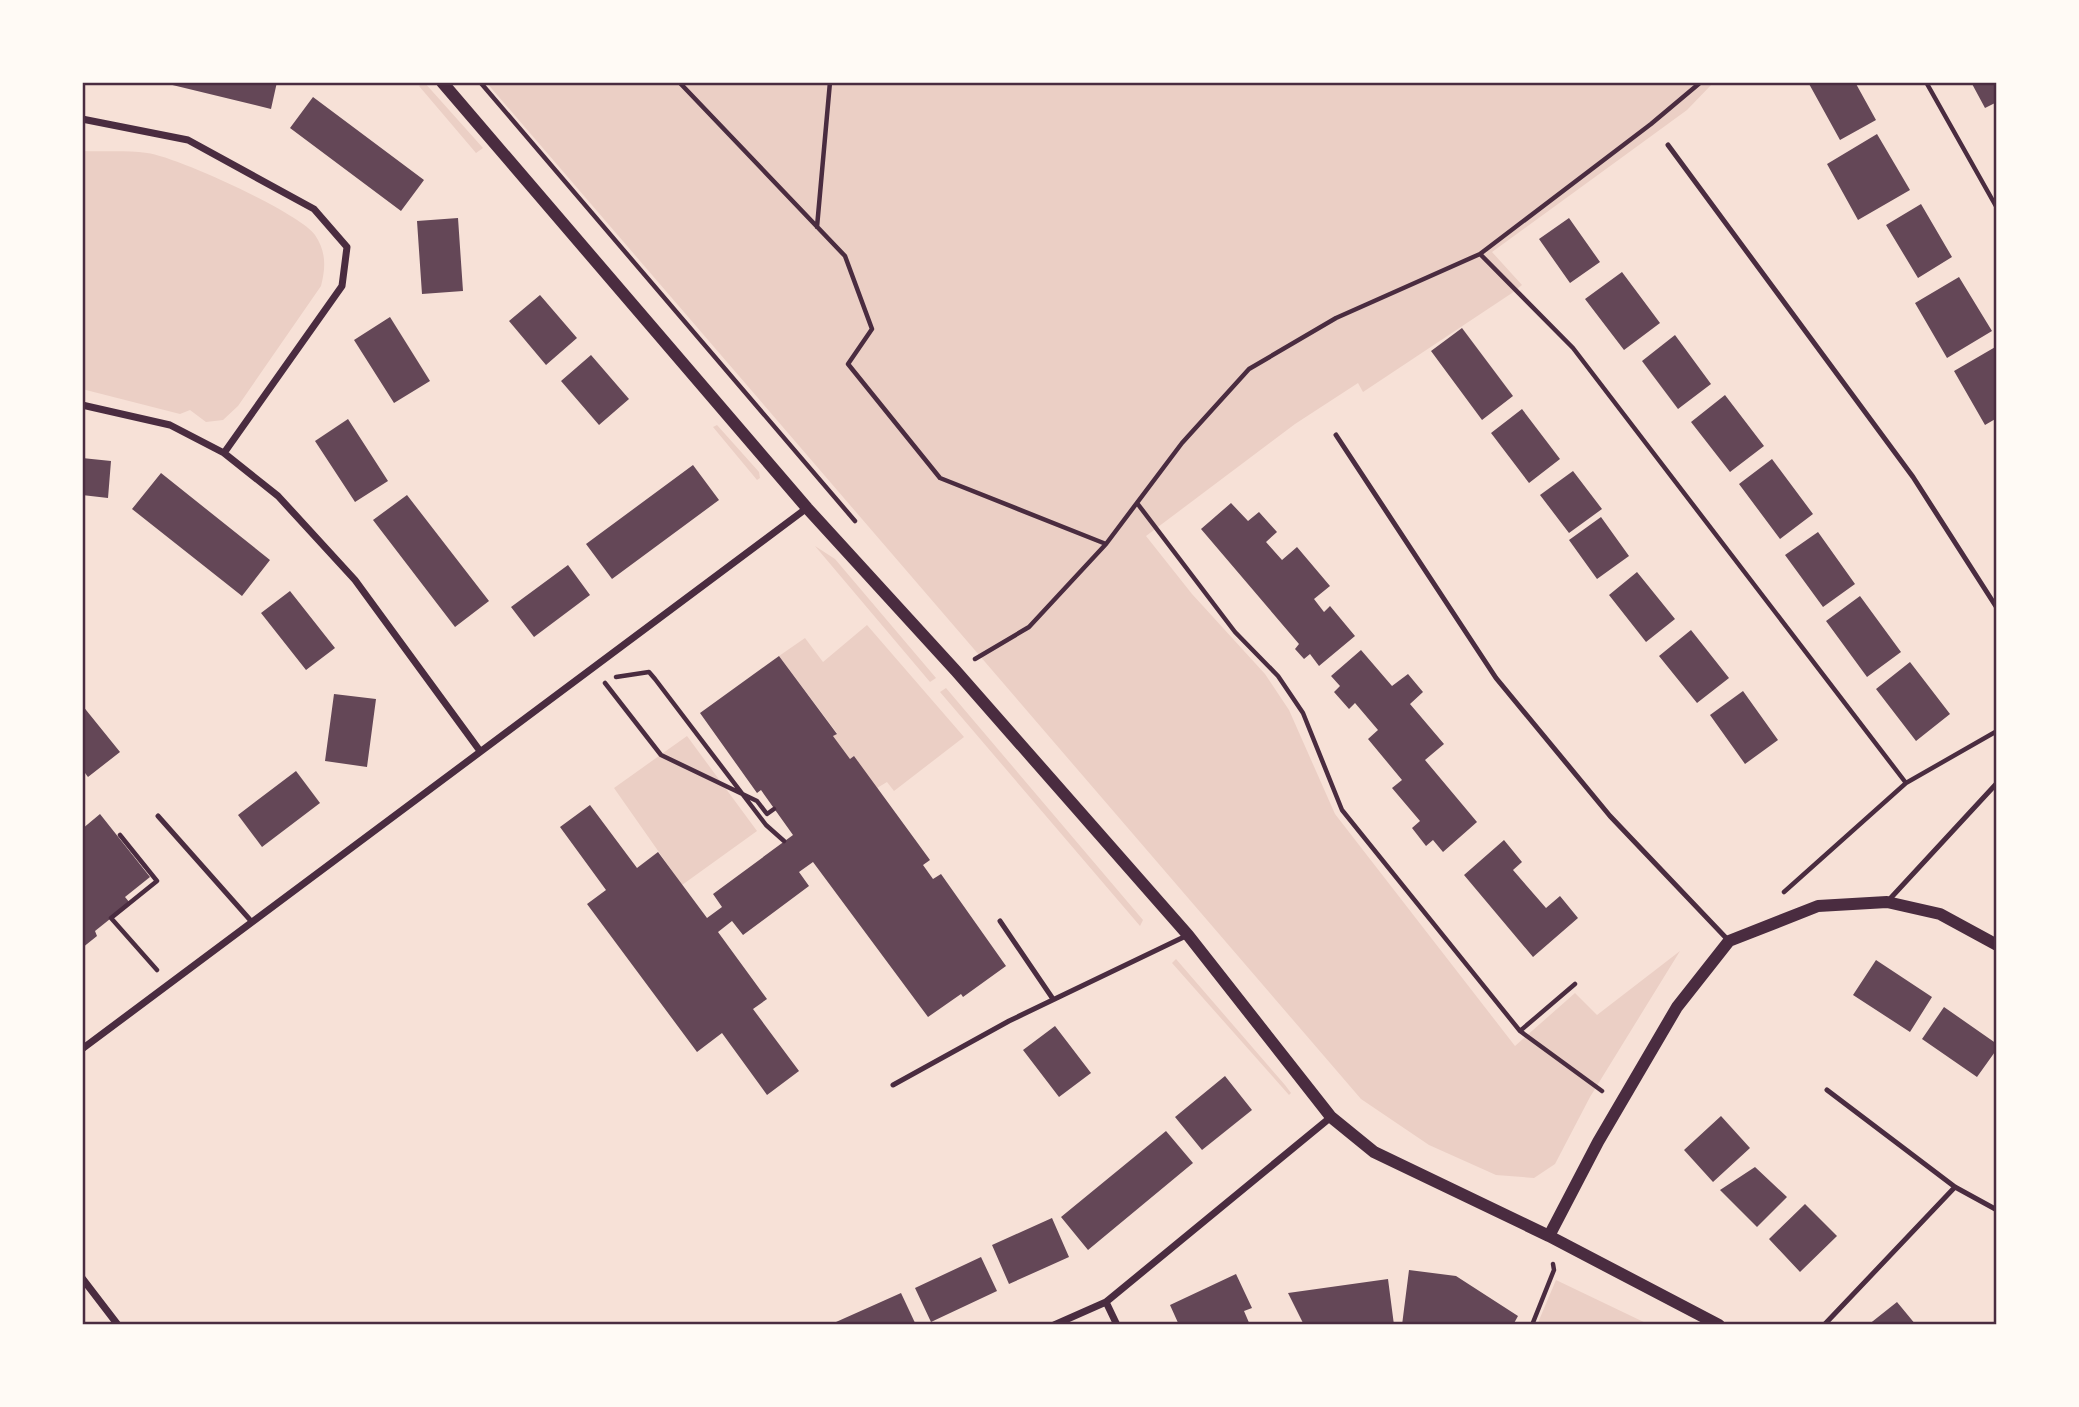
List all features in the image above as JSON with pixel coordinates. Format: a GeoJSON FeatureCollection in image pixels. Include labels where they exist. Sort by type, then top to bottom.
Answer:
{"type":"FeatureCollection","features":[{"type":"Feature","properties":{"kind":"street"},"geometry":{"type":"LineString","coordinates":[[442,82],[807,508],[956,671],[1188,935],[1331,1116],[1374,1152],[1549,1236],[1719,1325]]}},
{"type":"Feature","properties":{"kind":"street"},"geometry":{"type":"LineString","coordinates":[[82,119],[188,140],[314,209],[347,247],[342,286],[224,453]]}},
{"type":"Feature","properties":{"kind":"street"},"geometry":{"type":"LineString","coordinates":[[82,405],[170,425],[224,453],[278,496],[355,580],[480,751]]}},
{"type":"Feature","properties":{"kind":"street"},"geometry":{"type":"LineString","coordinates":[[82,1049],[807,508]]}},
{"type":"Feature","properties":{"kind":"street"},"geometry":{"type":"LineString","coordinates":[[1549,1236],[1677,1007],[1729,941],[1818,906],[1887,902],[1940,914],[1997,945]]}},
{"type":"Feature","properties":{"kind":"street"},"geometry":{"type":"LineString","coordinates":[[1054,1325],[1106,1302],[1331,1116]]}},
{"type":"Feature","properties":{"kind":"street"},"geometry":{"type":"LineString","coordinates":[[82,1278],[118,1325]]}},
{"type":"Feature","properties":{"kind":"street"},"geometry":{"type":"LineString","coordinates":[[1106,1302],[1116,1325]]}},
{"type":"Feature","properties":{"kind":"lane"},"geometry":{"type":"LineString","coordinates":[[1668,145],[1913,477],[1997,608]]}},
{"type":"Feature","properties":{"kind":"lane"},"geometry":{"type":"LineString","coordinates":[[1336,435],[1496,678],[1609,816],[1729,941]]}},
{"type":"Feature","properties":{"kind":"lane"},"geometry":{"type":"LineString","coordinates":[[1887,902],[1997,783]]}},
{"type":"Feature","properties":{"kind":"lane"},"geometry":{"type":"LineString","coordinates":[[158,816],[252,922]]}},
{"type":"Feature","properties":{"kind":"lane"},"geometry":{"type":"LineString","coordinates":[[1000,921],[1053,999]]}},
{"type":"Feature","properties":{"kind":"lane"},"geometry":{"type":"LineString","coordinates":[[893,1085],[1009,1021],[1188,935]]}},
{"type":"Feature","properties":{"kind":"lane"},"geometry":{"type":"LineString","coordinates":[[1827,1090],[1955,1187],[1997,1210]]}},
{"type":"Feature","properties":{"kind":"lane"},"geometry":{"type":"LineString","coordinates":[[1824,1325],[1955,1187]]}},
{"type":"Feature","properties":{"kind":"path"},"geometry":{"type":"LineString","coordinates":[[481,82],[857,524]]}},
{"type":"Feature","properties":{"kind":"path"},"geometry":{"type":"LineString","coordinates":[[679,82],[845,256],[872,329],[848,364],[940,478],[1106,544]]}},
{"type":"Feature","properties":{"kind":"path"},"geometry":{"type":"LineString","coordinates":[[817,227],[830,82]]}},
{"type":"Feature","properties":{"kind":"path"},"geometry":{"type":"LineString","coordinates":[[956,671],[1029,627],[1106,544],[1182,443],[1249,369],[1336,318],[1480,254],[1651,124],[1701,82]]}},
{"type":"Feature","properties":{"kind":"path"},"geometry":{"type":"LineString","coordinates":[[1926,82],[1997,208]]}},
{"type":"Feature","properties":{"kind":"path"},"geometry":{"type":"LineString","coordinates":[[1480,254],[1573,348],[1906,783]]}},
{"type":"Feature","properties":{"kind":"path"},"geometry":{"type":"LineString","coordinates":[[1137,503],[1235,632],[1278,676],[1303,713],[1342,810],[1520,1031],[1620,1105]]}},
{"type":"Feature","properties":{"kind":"path"},"geometry":{"type":"LineString","coordinates":[[774,809],[767,814],[757,801],[744,795],[661,755],[602,679],[649,672],[695,729],[744,795],[766,825],[784,841]]}},
{"type":"Feature","properties":{"kind":"path"},"geometry":{"type":"LineString","coordinates":[[1778,897],[1906,783],[1997,731]]}},
{"type":"Feature","properties":{"kind":"path"},"geometry":{"type":"LineString","coordinates":[[120,835],[157,881],[111,918],[167,985]]}},
{"type":"Feature","properties":{"kind":"path"},"geometry":{"type":"LineString","coordinates":[[1520,1031],[1575,984]]}},
{"type":"Feature","properties":{"kind":"path"},"geometry":{"type":"LineString","coordinates":[[1532,1325],[1554,1270],[1549,1236]]}},
{"type":"Feature","properties":{"kind":"shaded area"},"geometry":{"type":"Polygon","coordinates":[[[424,82],[483,148],[476,153],[419,86],[424,82]]]}},
{"type":"Feature","properties":{"kind":"shaded area"},"geometry":{"type":"Polygon","coordinates":[[[486,82],[1714,82],[1687,110],[1492,252],[1522,285],[1512,293],[1363,392],[1358,383],[1295,424],[1146,536],[1192,594],[1265,674],[1289,710],[1335,814],[1515,1046],[1575,993],[1597,1015],[1680,951],[1590,1097],[1555,1164],[1534,1178],[1496,1175],[1429,1145],[1361,1099],[486,82]]]}},
{"type":"Feature","properties":{"kind":"shaded area"},"geometry":{"type":"Polygon","coordinates":[[[82,151],[162,156],[209,174],[263,200],[305,225],[319,241],[324,259],[321,286],[238,406],[223,420],[206,422],[190,410],[180,414],[82,389],[82,151]]]}},
{"type":"Feature","properties":{"kind":"shaded area"},"geometry":{"type":"Polygon","coordinates":[[[717,425],[759,472],[760,478],[757,480],[713,427],[717,425]]]}},
{"type":"Feature","properties":{"kind":"shaded area"},"geometry":{"type":"Polygon","coordinates":[[[815,546],[835,559],[936,678],[930,682],[815,546]]]}},
{"type":"Feature","properties":{"kind":"shaded area"},"geometry":{"type":"Polygon","coordinates":[[[867,625],[964,737],[894,791],[887,782],[877,788],[850,759],[833,736],[837,733],[779,656],[805,638],[823,662],[867,625]]]}},
{"type":"Feature","properties":{"kind":"shaded area"},"geometry":{"type":"Polygon","coordinates":[[[946,688],[1143,920],[1140,926],[940,692],[946,688]]]}},
{"type":"Feature","properties":{"kind":"shaded area"},"geometry":{"type":"Polygon","coordinates":[[[687,736],[757,831],[682,885],[614,788],[687,736]]]}},
{"type":"Feature","properties":{"kind":"shaded area"},"geometry":{"type":"Polygon","coordinates":[[[1176,959],[1285,1085],[1291,1093],[1289,1095],[1172,963],[1176,959]]]}},
{"type":"Feature","properties":{"kind":"shaded area"},"geometry":{"type":"Polygon","coordinates":[[[1556,1280],[1650,1325],[1537,1325],[1556,1280]]]}},
{"type":"Feature","properties":{"kind":"building"},"geometry":{"type":"Polygon","coordinates":[[[160,82],[277,82],[271,109],[160,82]]]}},
{"type":"Feature","properties":{"kind":"building"},"geometry":{"type":"Polygon","coordinates":[[[1808,82],[1855,82],[1876,120],[1840,140],[1808,82]]]}},
{"type":"Feature","properties":{"kind":"building"},"geometry":{"type":"Polygon","coordinates":[[[1971,82],[1997,82],[1997,102],[1985,108],[1971,82]]]}},
{"type":"Feature","properties":{"kind":"building"},"geometry":{"type":"Polygon","coordinates":[[[313,97],[424,180],[401,211],[290,128],[313,97]]]}},
{"type":"Feature","properties":{"kind":"building"},"geometry":{"type":"Polygon","coordinates":[[[1877,134],[1910,190],[1858,220],[1827,164],[1877,134]]]}},
{"type":"Feature","properties":{"kind":"building"},"geometry":{"type":"Polygon","coordinates":[[[1921,204],[1952,257],[1918,278],[1886,225],[1921,204]]]}},
{"type":"Feature","properties":{"kind":"building"},"geometry":{"type":"Polygon","coordinates":[[[458,218],[463,291],[422,294],[417,221],[458,218]]]}},
{"type":"Feature","properties":{"kind":"building"},"geometry":{"type":"Polygon","coordinates":[[[1569,218],[1600,262],[1570,283],[1539,239],[1569,218]]]}},
{"type":"Feature","properties":{"kind":"building"},"geometry":{"type":"Polygon","coordinates":[[[1622,272],[1660,323],[1624,350],[1585,299],[1622,272]]]}},
{"type":"Feature","properties":{"kind":"building"},"geometry":{"type":"Polygon","coordinates":[[[1959,277],[1992,331],[1947,358],[1915,303],[1959,277]]]}},
{"type":"Feature","properties":{"kind":"building"},"geometry":{"type":"Polygon","coordinates":[[[540,295],[577,338],[546,365],[509,321],[540,295]]]}},
{"type":"Feature","properties":{"kind":"building"},"geometry":{"type":"Polygon","coordinates":[[[390,317],[430,381],[394,403],[354,340],[390,317]]]}},
{"type":"Feature","properties":{"kind":"building"},"geometry":{"type":"Polygon","coordinates":[[[1462,328],[1513,396],[1482,420],[1431,351],[1462,328]]]}},
{"type":"Feature","properties":{"kind":"building"},"geometry":{"type":"Polygon","coordinates":[[[1675,335],[1711,384],[1678,409],[1642,361],[1675,335]]]}},
{"type":"Feature","properties":{"kind":"building"},"geometry":{"type":"Polygon","coordinates":[[[1997,346],[1997,418],[1985,425],[1954,371],[1997,346]]]}},
{"type":"Feature","properties":{"kind":"building"},"geometry":{"type":"Polygon","coordinates":[[[591,355],[629,399],[599,425],[561,381],[591,355]]]}},
{"type":"Feature","properties":{"kind":"building"},"geometry":{"type":"Polygon","coordinates":[[[1725,395],[1764,446],[1730,472],[1691,422],[1725,395]]]}},
{"type":"Feature","properties":{"kind":"building"},"geometry":{"type":"Polygon","coordinates":[[[1522,409],[1560,459],[1529,483],[1491,433],[1522,409]]]}},
{"type":"Feature","properties":{"kind":"building"},"geometry":{"type":"Polygon","coordinates":[[[348,419],[388,481],[355,502],[315,441],[348,419]]]}},
{"type":"Feature","properties":{"kind":"building"},"geometry":{"type":"Polygon","coordinates":[[[82,458],[111,461],[108,498],[82,495],[82,458]]]}},
{"type":"Feature","properties":{"kind":"building"},"geometry":{"type":"Polygon","coordinates":[[[1772,459],[1813,514],[1780,539],[1739,484],[1772,459]]]}},
{"type":"Feature","properties":{"kind":"building"},"geometry":{"type":"Polygon","coordinates":[[[693,465],[719,500],[612,579],[586,544],[693,465]]]}},
{"type":"Feature","properties":{"kind":"building"},"geometry":{"type":"Polygon","coordinates":[[[1573,471],[1602,509],[1569,533],[1540,495],[1573,471]]]}},
{"type":"Feature","properties":{"kind":"building"},"geometry":{"type":"Polygon","coordinates":[[[161,473],[270,560],[242,596],[132,509],[161,473]]]}},
{"type":"Feature","properties":{"kind":"building"},"geometry":{"type":"Polygon","coordinates":[[[407,495],[489,601],[455,627],[373,520],[407,495]]]}},
{"type":"Feature","properties":{"kind":"building"},"geometry":{"type":"Polygon","coordinates":[[[1231,503],[1248,521],[1259,512],[1277,532],[1266,542],[1282,560],[1297,547],[1330,586],[1314,599],[1324,612],[1330,606],[1355,636],[1319,666],[1310,654],[1304,659],[1295,649],[1299,644],[1201,529],[1231,503]]]}},
{"type":"Feature","properties":{"kind":"building"},"geometry":{"type":"Polygon","coordinates":[[[1601,517],[1629,556],[1597,579],[1569,540],[1601,517]]]}},
{"type":"Feature","properties":{"kind":"building"},"geometry":{"type":"Polygon","coordinates":[[[1818,532],[1855,584],[1823,607],[1785,555],[1818,532]]]}},
{"type":"Feature","properties":{"kind":"building"},"geometry":{"type":"Polygon","coordinates":[[[568,565],[590,595],[534,637],[511,607],[568,565]]]}},
{"type":"Feature","properties":{"kind":"building"},"geometry":{"type":"Polygon","coordinates":[[[1637,572],[1675,619],[1646,642],[1609,595],[1637,572]]]}},
{"type":"Feature","properties":{"kind":"building"},"geometry":{"type":"Polygon","coordinates":[[[290,591],[335,648],[306,670],[261,613],[290,591]]]}},
{"type":"Feature","properties":{"kind":"building"},"geometry":{"type":"Polygon","coordinates":[[[1860,596],[1901,652],[1867,677],[1826,621],[1860,596]]]}},
{"type":"Feature","properties":{"kind":"building"},"geometry":{"type":"Polygon","coordinates":[[[1691,630],[1729,678],[1697,703],[1659,656],[1691,630]]]}},
{"type":"Feature","properties":{"kind":"building"},"geometry":{"type":"Polygon","coordinates":[[[1361,650],[1392,686],[1408,674],[1423,692],[1410,704],[1444,744],[1425,760],[1477,822],[1443,852],[1433,840],[1426,846],[1412,828],[1420,821],[1392,788],[1402,780],[1368,739],[1378,730],[1355,703],[1349,709],[1334,692],[1340,686],[1331,676],[1361,650]]]}},
{"type":"Feature","properties":{"kind":"building"},"geometry":{"type":"Polygon","coordinates":[[[779,656],[837,734],[833,736],[850,759],[854,756],[930,860],[923,865],[933,879],[941,874],[1006,966],[963,997],[961,994],[928,1017],[813,862],[799,872],[809,886],[743,935],[732,921],[718,932],[767,999],[753,1009],[799,1071],[767,1095],[722,1033],[697,1052],[587,904],[606,890],[560,827],[590,805],[637,868],[658,852],[707,918],[722,907],[713,894],[793,835],[761,790],[757,793],[700,713],[779,656]]]}},
{"type":"Feature","properties":{"kind":"building"},"geometry":{"type":"Polygon","coordinates":[[[1910,662],[1950,714],[1916,741],[1876,689],[1910,662]]]}},
{"type":"Feature","properties":{"kind":"building"},"geometry":{"type":"Polygon","coordinates":[[[1743,691],[1778,740],[1745,764],[1710,715],[1743,691]]]}},
{"type":"Feature","properties":{"kind":"building"},"geometry":{"type":"Polygon","coordinates":[[[334,694],[376,699],[367,767],[325,761],[334,694]]]}},
{"type":"Feature","properties":{"kind":"building"},"geometry":{"type":"Polygon","coordinates":[[[82,705],[120,752],[88,777],[82,769],[82,705]]]}},
{"type":"Feature","properties":{"kind":"building"},"geometry":{"type":"Polygon","coordinates":[[[296,771],[320,803],[262,847],[238,815],[296,771]]]}},
{"type":"Feature","properties":{"kind":"building"},"geometry":{"type":"Polygon","coordinates":[[[100,814],[150,877],[125,897],[130,903],[95,931],[97,936],[82,948],[82,829],[100,814]]]}},
{"type":"Feature","properties":{"kind":"building"},"geometry":{"type":"Polygon","coordinates":[[[1504,840],[1522,862],[1513,870],[1546,908],[1560,896],[1578,918],[1533,957],[1464,875],[1504,840]]]}},
{"type":"Feature","properties":{"kind":"building"},"geometry":{"type":"Polygon","coordinates":[[[1876,960],[1932,997],[1910,1032],[1853,995],[1876,960]]]}},
{"type":"Feature","properties":{"kind":"building"},"geometry":{"type":"Polygon","coordinates":[[[1944,1007],[1997,1044],[1997,1049],[1977,1077],[1922,1039],[1944,1007]]]}},
{"type":"Feature","properties":{"kind":"building"},"geometry":{"type":"Polygon","coordinates":[[[1055,1026],[1091,1073],[1059,1097],[1023,1050],[1055,1026]]]}},
{"type":"Feature","properties":{"kind":"building"},"geometry":{"type":"Polygon","coordinates":[[[1225,1076],[1252,1110],[1202,1150],[1175,1117],[1225,1076]]]}},
{"type":"Feature","properties":{"kind":"building"},"geometry":{"type":"Polygon","coordinates":[[[1721,1116],[1750,1148],[1713,1182],[1684,1150],[1721,1116]]]}},
{"type":"Feature","properties":{"kind":"building"},"geometry":{"type":"Polygon","coordinates":[[[1166,1131],[1193,1163],[1088,1250],[1061,1217],[1166,1131]]]}},
{"type":"Feature","properties":{"kind":"building"},"geometry":{"type":"Polygon","coordinates":[[[1755,1167],[1787,1197],[1757,1227],[1720,1190],[1755,1167]]]}},
{"type":"Feature","properties":{"kind":"building"},"geometry":{"type":"Polygon","coordinates":[[[1805,1204],[1837,1236],[1800,1272],[1769,1239],[1805,1204]]]}},
{"type":"Feature","properties":{"kind":"building"},"geometry":{"type":"Polygon","coordinates":[[[1052,1218],[1069,1257],[1009,1284],[992,1245],[1052,1218]]]}},
{"type":"Feature","properties":{"kind":"building"},"geometry":{"type":"Polygon","coordinates":[[[981,1257],[997,1291],[931,1322],[915,1288],[981,1257]]]}},
{"type":"Feature","properties":{"kind":"building"},"geometry":{"type":"Polygon","coordinates":[[[1409,1270],[1456,1276],[1518,1316],[1513,1325],[1402,1325],[1409,1270]]]}},
{"type":"Feature","properties":{"kind":"building"},"geometry":{"type":"Polygon","coordinates":[[[1236,1274],[1252,1308],[1244,1311],[1250,1325],[1179,1325],[1170,1305],[1236,1274]]]}},
{"type":"Feature","properties":{"kind":"building"},"geometry":{"type":"Polygon","coordinates":[[[1388,1279],[1394,1325],[1304,1325],[1288,1293],[1388,1279]]]}},
{"type":"Feature","properties":{"kind":"building"},"geometry":{"type":"Polygon","coordinates":[[[901,1293],[916,1325],[837,1325],[836,1322],[901,1293]]]}},
{"type":"Feature","properties":{"kind":"building"},"geometry":{"type":"Polygon","coordinates":[[[1897,1302],[1916,1325],[1868,1325],[1897,1302]]]}}]}
